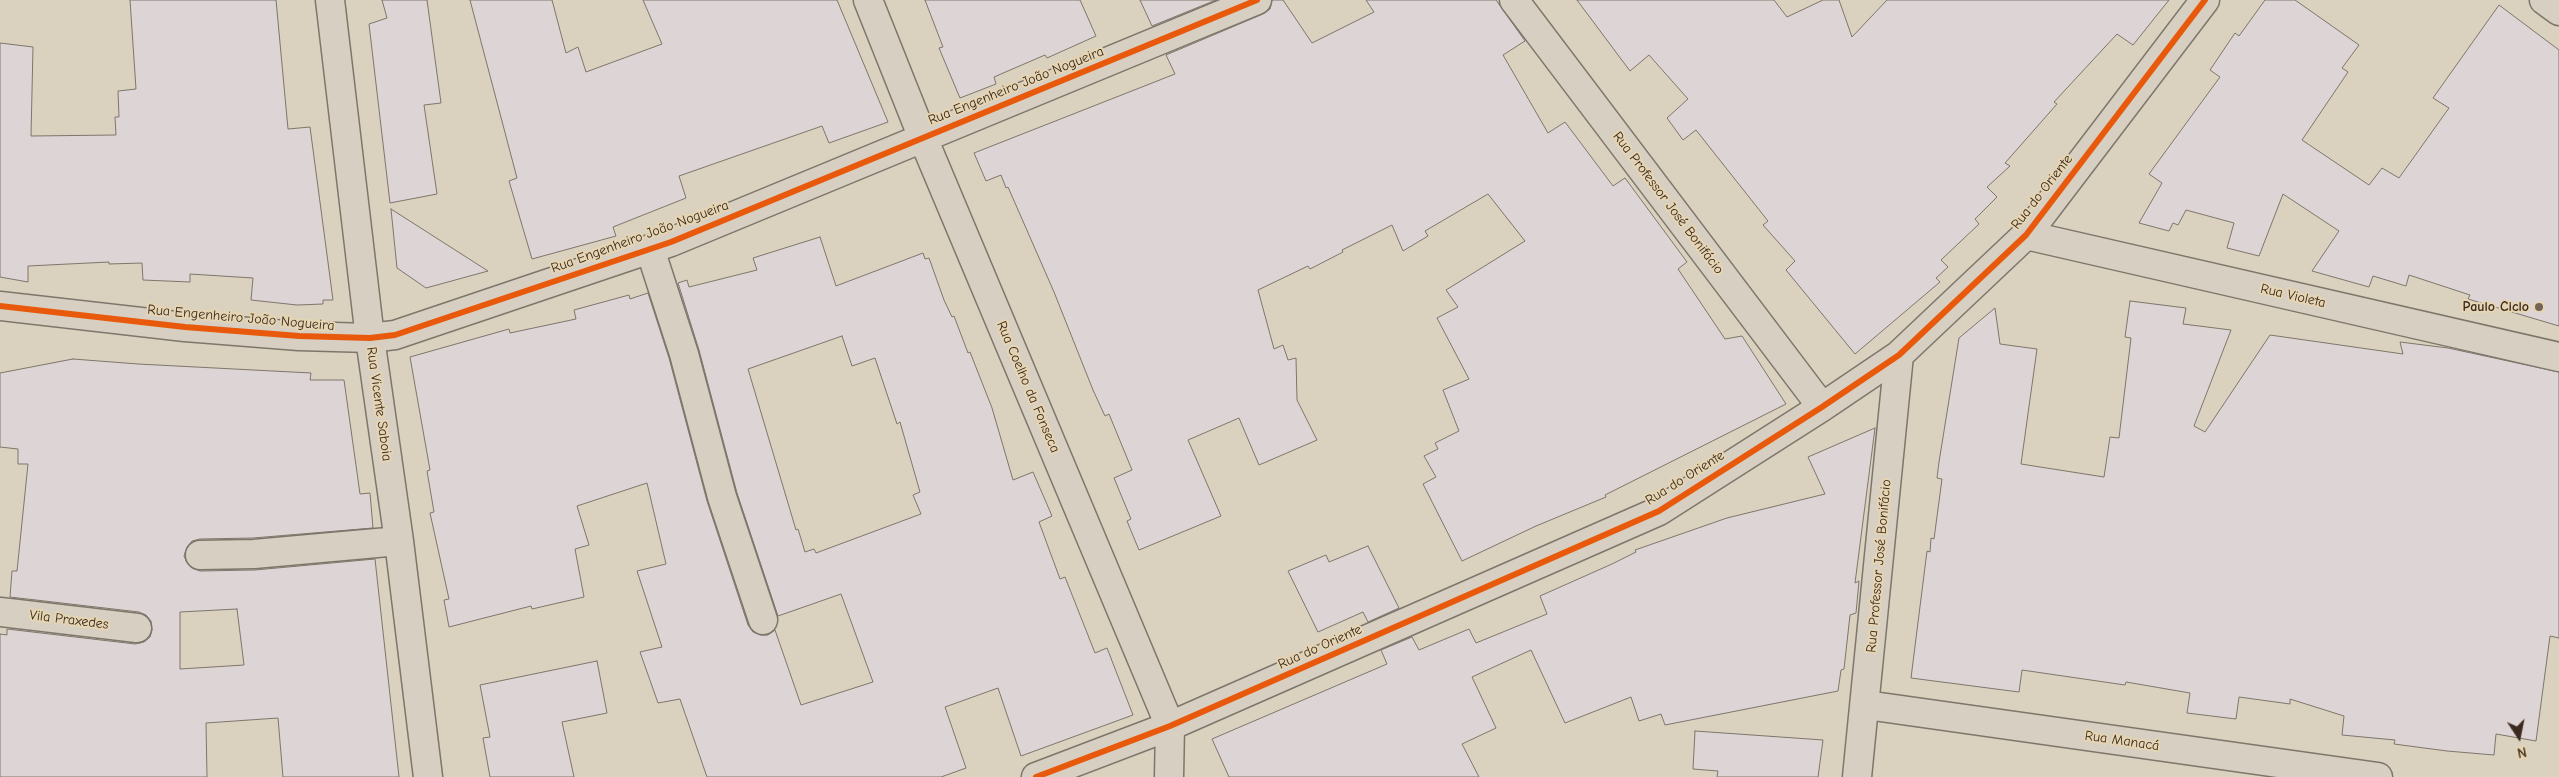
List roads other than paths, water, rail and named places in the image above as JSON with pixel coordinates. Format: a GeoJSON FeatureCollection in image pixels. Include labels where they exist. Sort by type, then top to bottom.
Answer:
{"type":"FeatureCollection","features":[{"type":"Feature","properties":{"kind":"street","name":"Rua Vicente Saboia"},"geometry":{"type":"LineString","coordinates":[[330,0],[370,338],[399,541],[428,777]]}},
{"type":"Feature","properties":{"kind":"street","name":"Rua Coelho da Fonseca"},"geometry":{"type":"LineString","coordinates":[[868,0],[923,138],[1170,726],[1169,777]]}},
{"type":"Feature","properties":{"kind":"street","name":"Rua Engenheiro João Nogueira"},"geometry":{"type":"LineString","coordinates":[[0,306],[185,327],[298,336],[370,338],[395,335],[650,249],[816,184],[1257,0]]}},
{"type":"Feature","properties":{"kind":"street","name":"Rua Professor José Bonifácio"},"geometry":{"type":"LineString","coordinates":[[1514,0],[1822,406]]}},
{"type":"Feature","properties":{"kind":"street","name":"Rua do Oriente"},"geometry":{"type":"LineString","coordinates":[[1036,777],[1170,726],[1659,511],[1899,355],[2026,235],[2206,0]]}},
{"type":"Feature","properties":{"kind":"street"},"geometry":{"type":"LineString","coordinates":[[2544,0],[2559,11]]}},
{"type":"Feature","properties":{"kind":"street","name":"Rua Violeta"},"geometry":{"type":"LineString","coordinates":[[2026,235],[2559,357]]}},
{"type":"Feature","properties":{"kind":"street"},"geometry":{"type":"LineString","coordinates":[[650,249],[684,354],[722,497],[763,620]]}},
{"type":"Feature","properties":{"kind":"street","name":"Rua Professor José Bonifácio"},"geometry":{"type":"LineString","coordinates":[[1858,777],[1899,355]]}},
{"type":"Feature","properties":{"kind":"street"},"geometry":{"type":"LineString","coordinates":[[200,555],[254,554],[399,541]]}},
{"type":"Feature","properties":{"kind":"street","name":"Vila Praxedes"},"geometry":{"type":"LineString","coordinates":[[0,612],[137,628]]}},
{"type":"Feature","properties":{"kind":"street","name":"Rua Manacá"},"geometry":{"type":"LineString","coordinates":[[1866,705],[2378,777]]}},
{"type":"Feature","properties":{"kind":"place","name":"Paulo Ciclo"},"geometry":{"type":"Point","coordinates":[2539,307]}}]}
